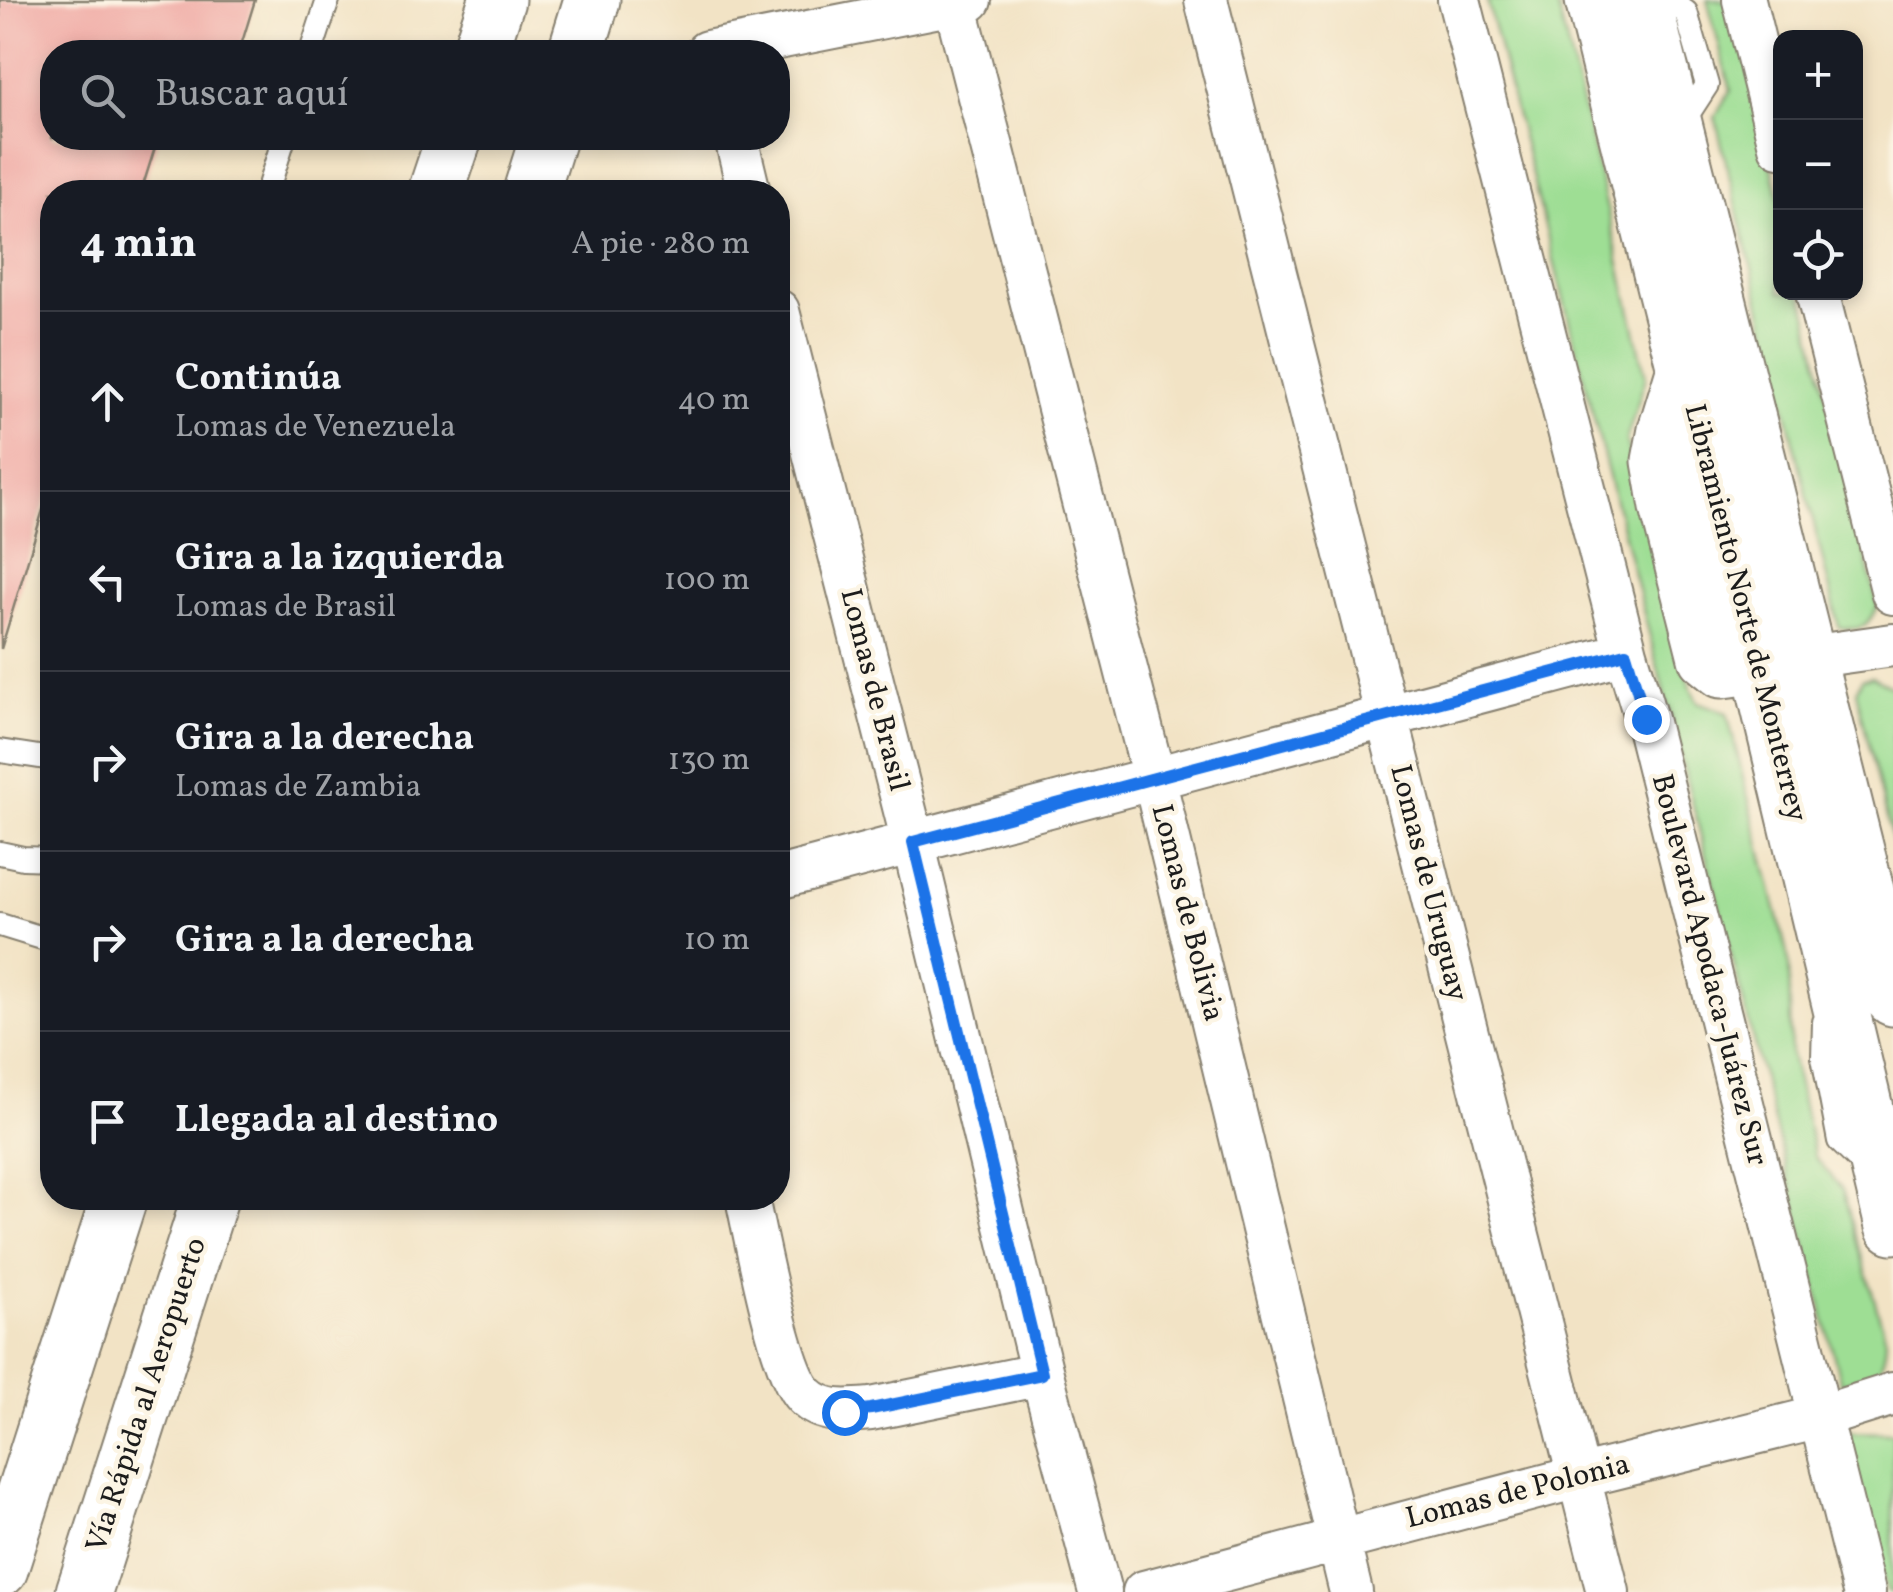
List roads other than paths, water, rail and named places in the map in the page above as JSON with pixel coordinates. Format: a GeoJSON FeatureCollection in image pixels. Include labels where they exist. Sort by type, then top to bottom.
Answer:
{"type":"FeatureCollection","features":[{"type":"Feature","properties":{"kind":"main road"},"geometry":{"type":"LineString","coordinates":[[484,40],[496,0]]}},
{"type":"Feature","properties":{"kind":"main road"},"geometry":{"type":"LineString","coordinates":[[580,40],[592,0]]}},
{"type":"Feature","properties":{"kind":"main road","name":"Libramiento Norte de Monterrey"},"geometry":{"type":"LineString","coordinates":[[1593,0],[1685,368],[1788,646],[1824,938],[1888,1204]]}},
{"type":"Feature","properties":{"kind":"main road"},"geometry":{"type":"LineString","coordinates":[[1643,0],[1676,132],[1788,646],[1893,998]]}},
{"type":"Feature","properties":{"kind":"main road"},"geometry":{"type":"LineString","coordinates":[[440,180],[450,150]]}},
{"type":"Feature","properties":{"kind":"main road"},"geometry":{"type":"LineString","coordinates":[[535,180],[544,150]]}},
{"type":"Feature","properties":{"kind":"main road"},"geometry":{"type":"LineString","coordinates":[[0,1570],[115,1210]]}},
{"type":"Feature","properties":{"kind":"main road","name":"Vía Rápida al Aeropuerto"},"geometry":{"type":"LineString","coordinates":[[84,1592],[206,1210]]}},
{"type":"Feature","properties":{"kind":"street","name":"Lomas de Uruguay"},"geometry":{"type":"LineString","coordinates":[[1206,0],[1608,1592]]}},
{"type":"Feature","properties":{"kind":"street","name":"Boulevard Apodaca-Juárez Sur"},"geometry":{"type":"LineString","coordinates":[[1459,0],[1646,719],[1864,1592]]}},
{"type":"Feature","properties":{"kind":"street"},"geometry":{"type":"LineString","coordinates":[[1744,0],[1774,120]]}},
{"type":"Feature","properties":{"kind":"street"},"geometry":{"type":"LineString","coordinates":[[749,40],[821,15],[963,2]]}},
{"type":"Feature","properties":{"kind":"street","name":"Lomas de Bolivia"},"geometry":{"type":"LineString","coordinates":[[963,2],[1351,1592]]}},
{"type":"Feature","properties":{"kind":"street"},"geometry":{"type":"LineString","coordinates":[[739,150],[746,180]]}},
{"type":"Feature","properties":{"kind":"street"},"geometry":{"type":"LineString","coordinates":[[1819,300],[1893,593]]}},
{"type":"Feature","properties":{"kind":"street","name":"Lomas de Brasil"},"geometry":{"type":"LineString","coordinates":[[790,359],[913,842],[1042,1374],[1100,1592]]}},
{"type":"Feature","properties":{"kind":"street"},"geometry":{"type":"LineString","coordinates":[[1788,646],[1893,645]]}},
{"type":"Feature","properties":{"kind":"street"},"geometry":{"type":"LineString","coordinates":[[790,875],[1626,653]]}},
{"type":"Feature","properties":{"kind":"street"},"geometry":{"type":"LineString","coordinates":[[750,1210],[791,1374],[806,1398],[824,1408],[844,1412],[1042,1374]]}},
{"type":"Feature","properties":{"kind":"street","name":"Lomas de Polonia"},"geometry":{"type":"LineString","coordinates":[[1144,1592],[1578,1476],[1820,1417],[1893,1394]]}},
{"type":"Feature","properties":{"kind":"lane"},"geometry":{"type":"LineString","coordinates":[[315,40],[328,0]]}},
{"type":"Feature","properties":{"kind":"lane"},"geometry":{"type":"LineString","coordinates":[[1666,0],[1686,12],[1707,84],[1676,132]]}},
{"type":"Feature","properties":{"kind":"lane"},"geometry":{"type":"LineString","coordinates":[[271,180],[280,150]]}},
{"type":"Feature","properties":{"kind":"lane"},"geometry":{"type":"LineString","coordinates":[[0,751],[40,757]]}},
{"type":"Feature","properties":{"kind":"lane"},"geometry":{"type":"LineString","coordinates":[[0,853],[40,858]]}},
{"type":"Feature","properties":{"kind":"lane"},"geometry":{"type":"LineString","coordinates":[[0,925],[40,937]]}}]}
